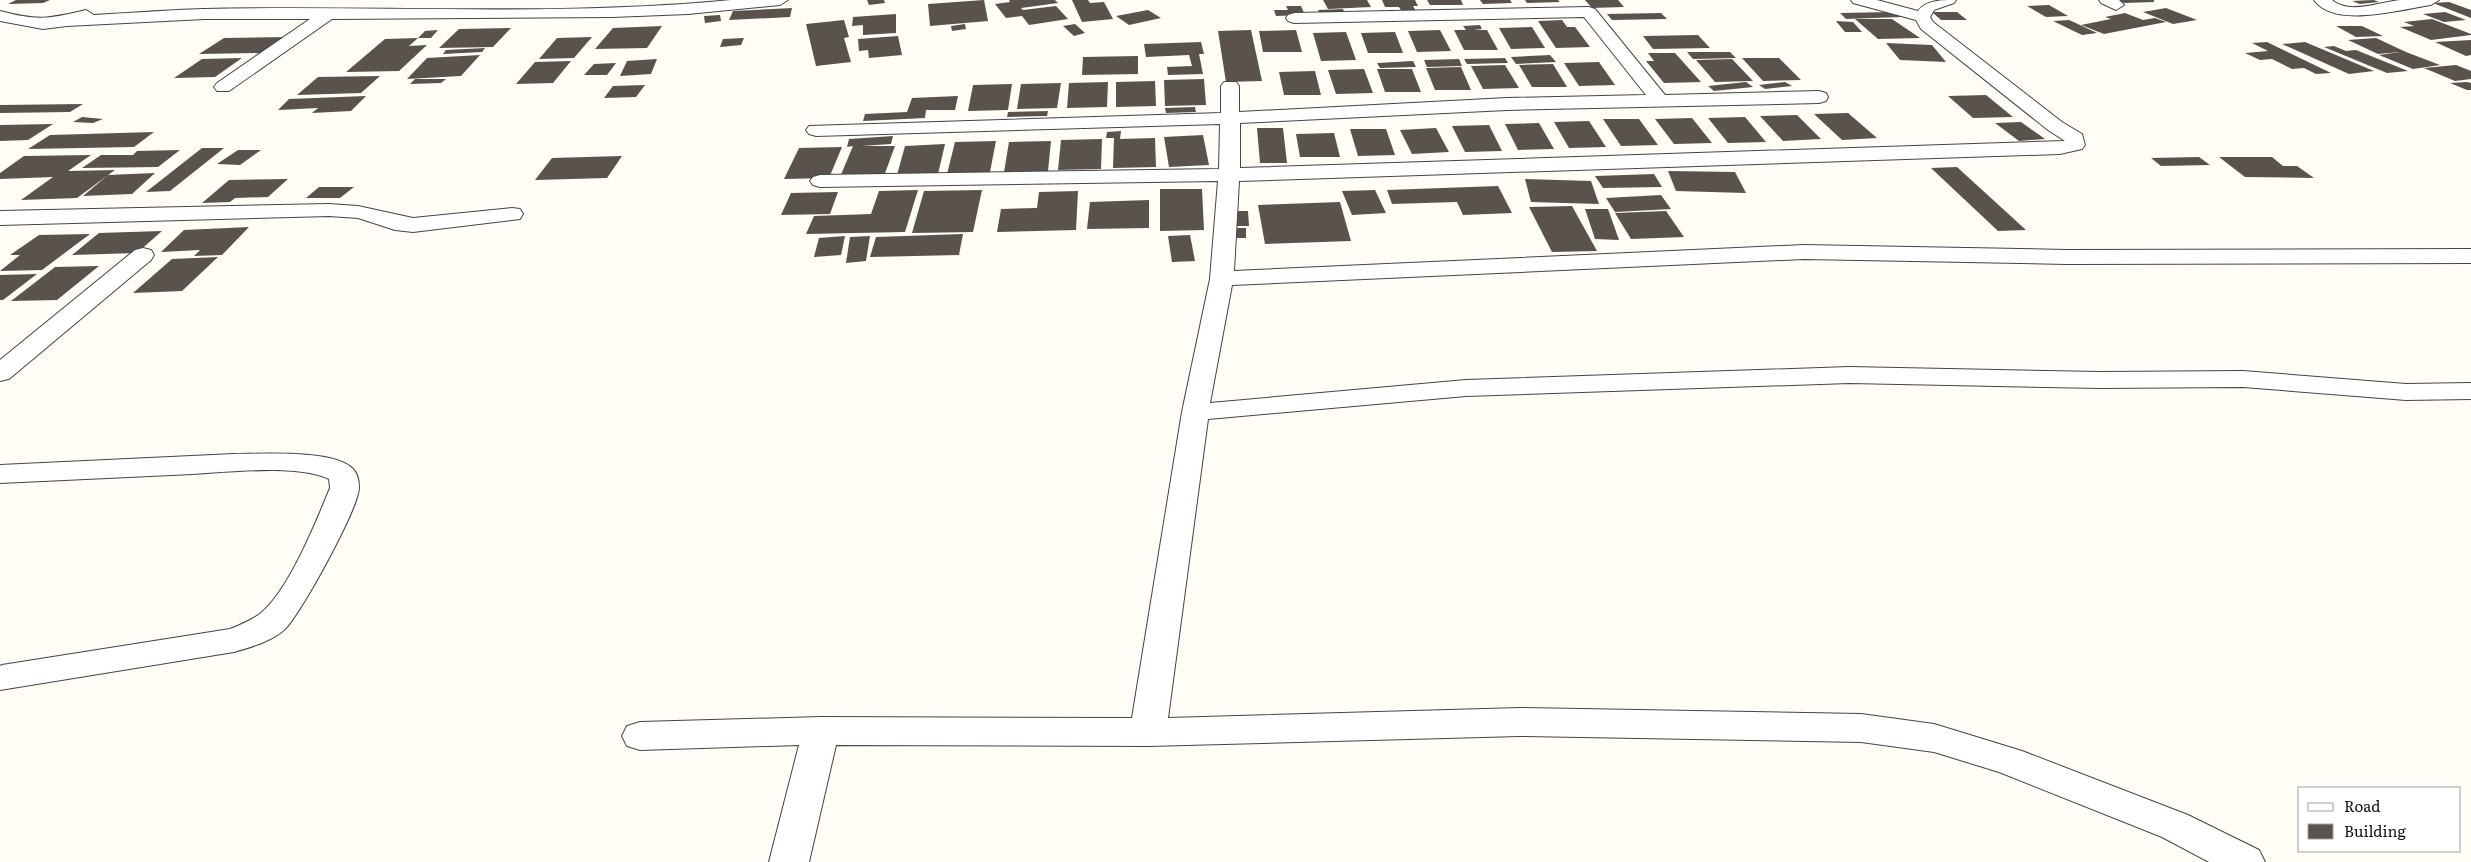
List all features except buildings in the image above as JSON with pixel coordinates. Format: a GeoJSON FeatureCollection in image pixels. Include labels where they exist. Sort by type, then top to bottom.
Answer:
{"type":"FeatureCollection","features":[{"type":"Feature","properties":{"kind":"street"},"geometry":{"type":"LineString","coordinates":[[416,15],[436,0]]}},
{"type":"Feature","properties":{"kind":"street"},"geometry":{"type":"LineString","coordinates":[[0,16],[28,25],[204,14],[416,15],[688,9],[780,0]]}},
{"type":"Feature","properties":{"kind":"street"},"geometry":{"type":"LineString","coordinates":[[820,181],[1229,175],[2040,148],[2075,145],[2075,138],[2055,126],[1945,40],[1922,17],[1859,0]]}},
{"type":"Feature","properties":{"kind":"street"},"geometry":{"type":"LineString","coordinates":[[1922,17],[1928,7],[1948,0]]}},
{"type":"Feature","properties":{"kind":"street"},"geometry":{"type":"LineString","coordinates":[[2322,0],[2330,7],[2353,12],[2431,0]]}},
{"type":"Feature","properties":{"kind":"street"},"geometry":{"type":"LineString","coordinates":[[68,21],[94,12],[108,4]]}},
{"type":"Feature","properties":{"kind":"street"},"geometry":{"type":"LineString","coordinates":[[1294,18],[1585,6],[1659,100]]}},
{"type":"Feature","properties":{"kind":"street"},"geometry":{"type":"LineString","coordinates":[[223,86],[329,14]]}},
{"type":"Feature","properties":{"kind":"street"},"geometry":{"type":"LineString","coordinates":[[1148,732],[1195,412],[1222,279],[1229,175],[1230,86]]}},
{"type":"Feature","properties":{"kind":"street"},"geometry":{"type":"LineString","coordinates":[[816,130],[1229,118],[1507,104],[1819,96]]}},
{"type":"Feature","properties":{"kind":"street"},"geometry":{"type":"LineString","coordinates":[[0,218],[329,210],[358,212],[381,217],[395,223],[413,225],[512,214]]}},
{"type":"Feature","properties":{"kind":"street"},"geometry":{"type":"LineString","coordinates":[[1222,279],[1573,261],[1804,252],[2067,257],[2471,256]]}},
{"type":"Feature","properties":{"kind":"street"},"geometry":{"type":"LineString","coordinates":[[0,373],[143,255]]}},
{"type":"Feature","properties":{"kind":"street"},"geometry":{"type":"LineString","coordinates":[[1195,412],[1466,388],[1849,375],[2100,380],[2243,379],[2406,392],[2471,391]]}},
{"type":"Feature","properties":{"kind":"street"},"geometry":{"type":"LineString","coordinates":[[0,474],[234,463],[299,463],[325,466],[342,474],[345,488],[288,603],[273,620],[252,633],[234,640],[2,678]]}},
{"type":"Feature","properties":{"kind":"street"},"geometry":{"type":"LineString","coordinates":[[640,736],[821,731],[1148,732],[1520,722],[1861,728],[1934,738],[2009,761],[2175,826],[2245,862]]}},
{"type":"Feature","properties":{"kind":"street"},"geometry":{"type":"LineString","coordinates":[[789,862],[821,731]]}}]}
